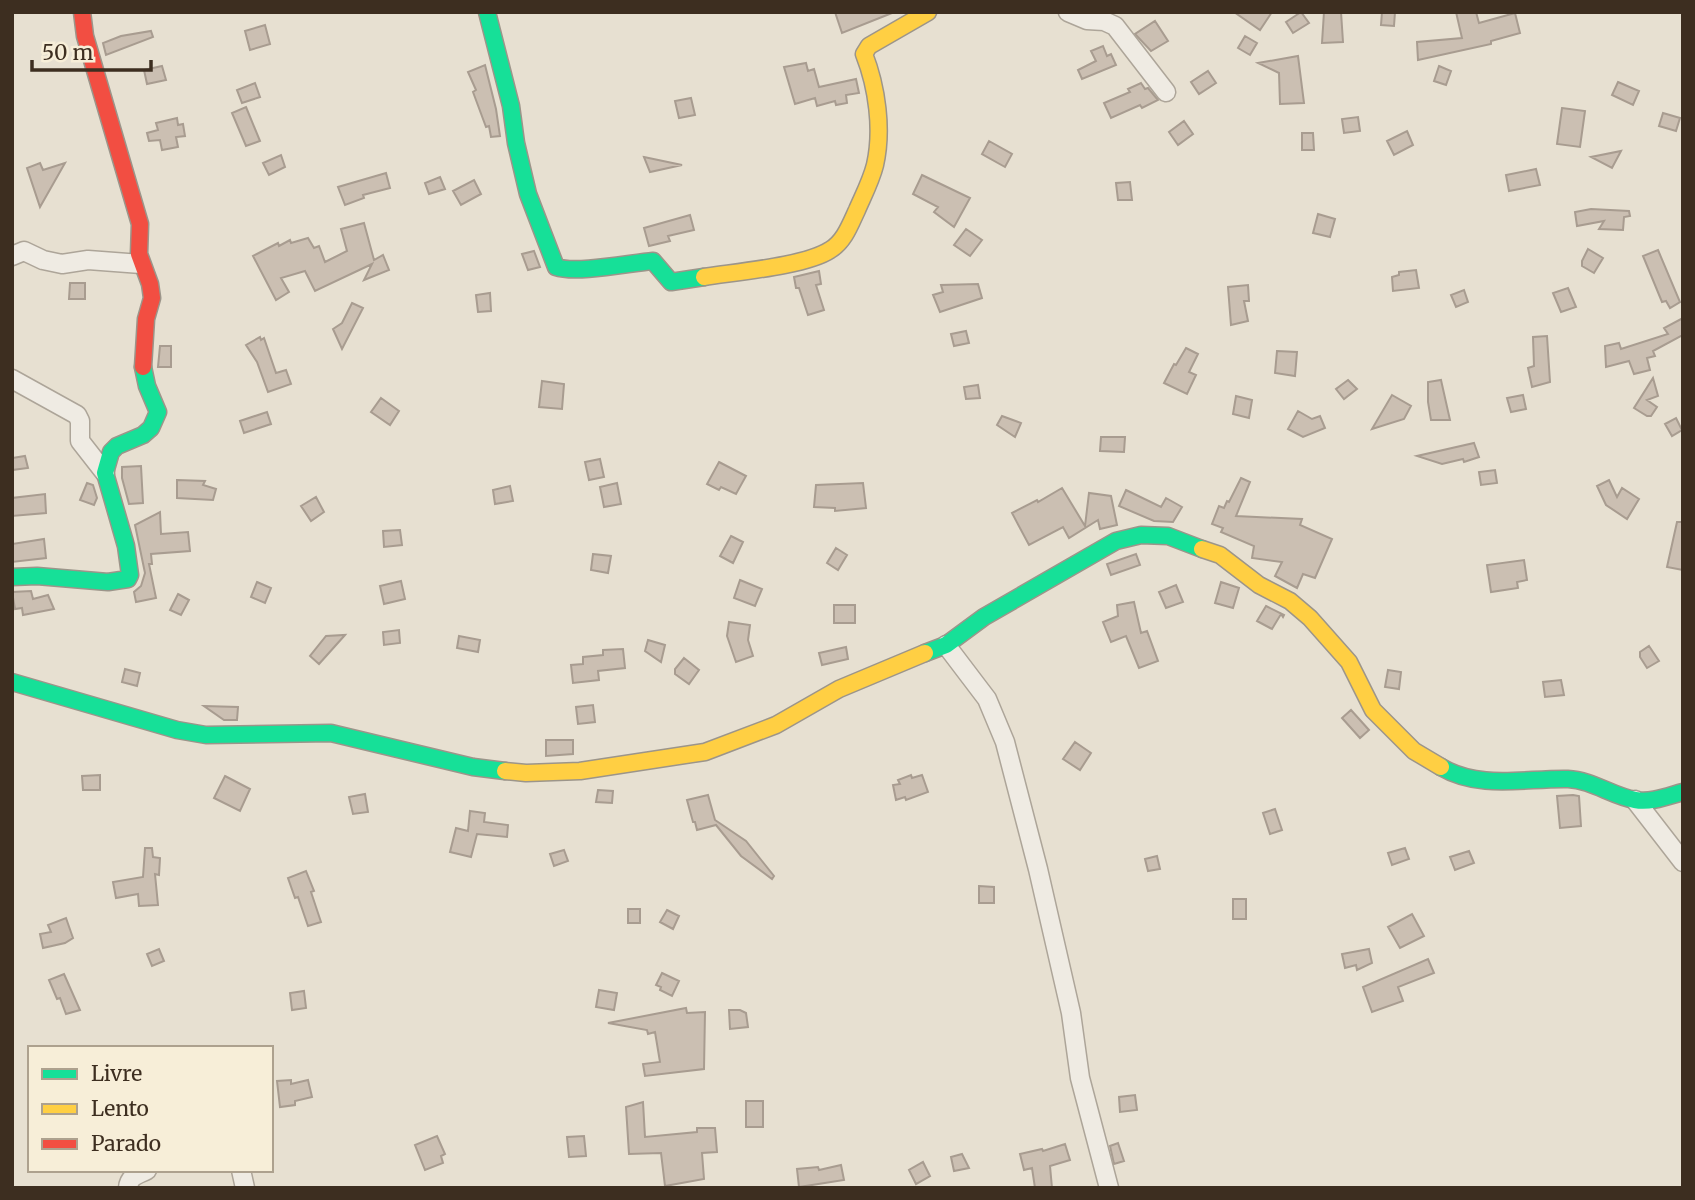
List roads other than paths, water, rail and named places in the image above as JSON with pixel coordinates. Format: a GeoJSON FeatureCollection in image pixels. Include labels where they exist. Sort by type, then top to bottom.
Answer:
{"type":"FeatureCollection","features":[{"type":"Feature","properties":{"kind":"street"},"geometry":{"type":"LineString","coordinates":[[82,12],[85,36],[140,224],[141,264],[150,284],[152,298],[146,319],[142,364],[147,386],[158,412],[151,428],[143,435],[117,446],[111,453],[105,473]]}},
{"type":"Feature","properties":{"kind":"street"},"geometry":{"type":"LineString","coordinates":[[487,12],[511,106],[516,143],[528,194],[556,267],[595,268],[653,261],[671,282],[771,267],[819,256],[841,242],[866,188],[878,149],[870,65],[864,54],[869,46],[928,12]]}},
{"type":"Feature","properties":{"kind":"street"},"geometry":{"type":"LineString","coordinates":[[1068,12],[1087,20],[1104,21],[1115,26],[1166,92]]}},
{"type":"Feature","properties":{"kind":"street"},"geometry":{"type":"LineString","coordinates":[[12,256],[24,251],[43,260],[62,264],[88,260],[141,264]]}},
{"type":"Feature","properties":{"kind":"street"},"geometry":{"type":"LineString","coordinates":[[12,379],[78,415],[80,441],[85,451],[105,473],[126,545],[130,575],[128,579],[120,581],[12,577]]}},
{"type":"Feature","properties":{"kind":"street"},"geometry":{"type":"LineString","coordinates":[[12,681],[166,727],[206,735],[331,733],[473,767],[526,773],[580,771],[705,751],[776,724],[839,689],[946,645],[984,617],[1116,541],[1141,535],[1168,536],[1220,555],[1259,585],[1290,601],[1310,618],[1349,662],[1373,710],[1414,751],[1456,776],[1509,783],[1570,779],[1635,800],[1650,800],[1683,792]]}},
{"type":"Feature","properties":{"kind":"street"},"geometry":{"type":"LineString","coordinates":[[946,645],[987,699],[1005,742],[1071,1013],[1080,1078],[1110,1188]]}},
{"type":"Feature","properties":{"kind":"street"},"geometry":{"type":"LineString","coordinates":[[1635,800],[1683,862]]}},
{"type":"Feature","properties":{"kind":"street"},"geometry":{"type":"LineString","coordinates":[[128,1188],[128,1181],[143,1172]]}}]}
